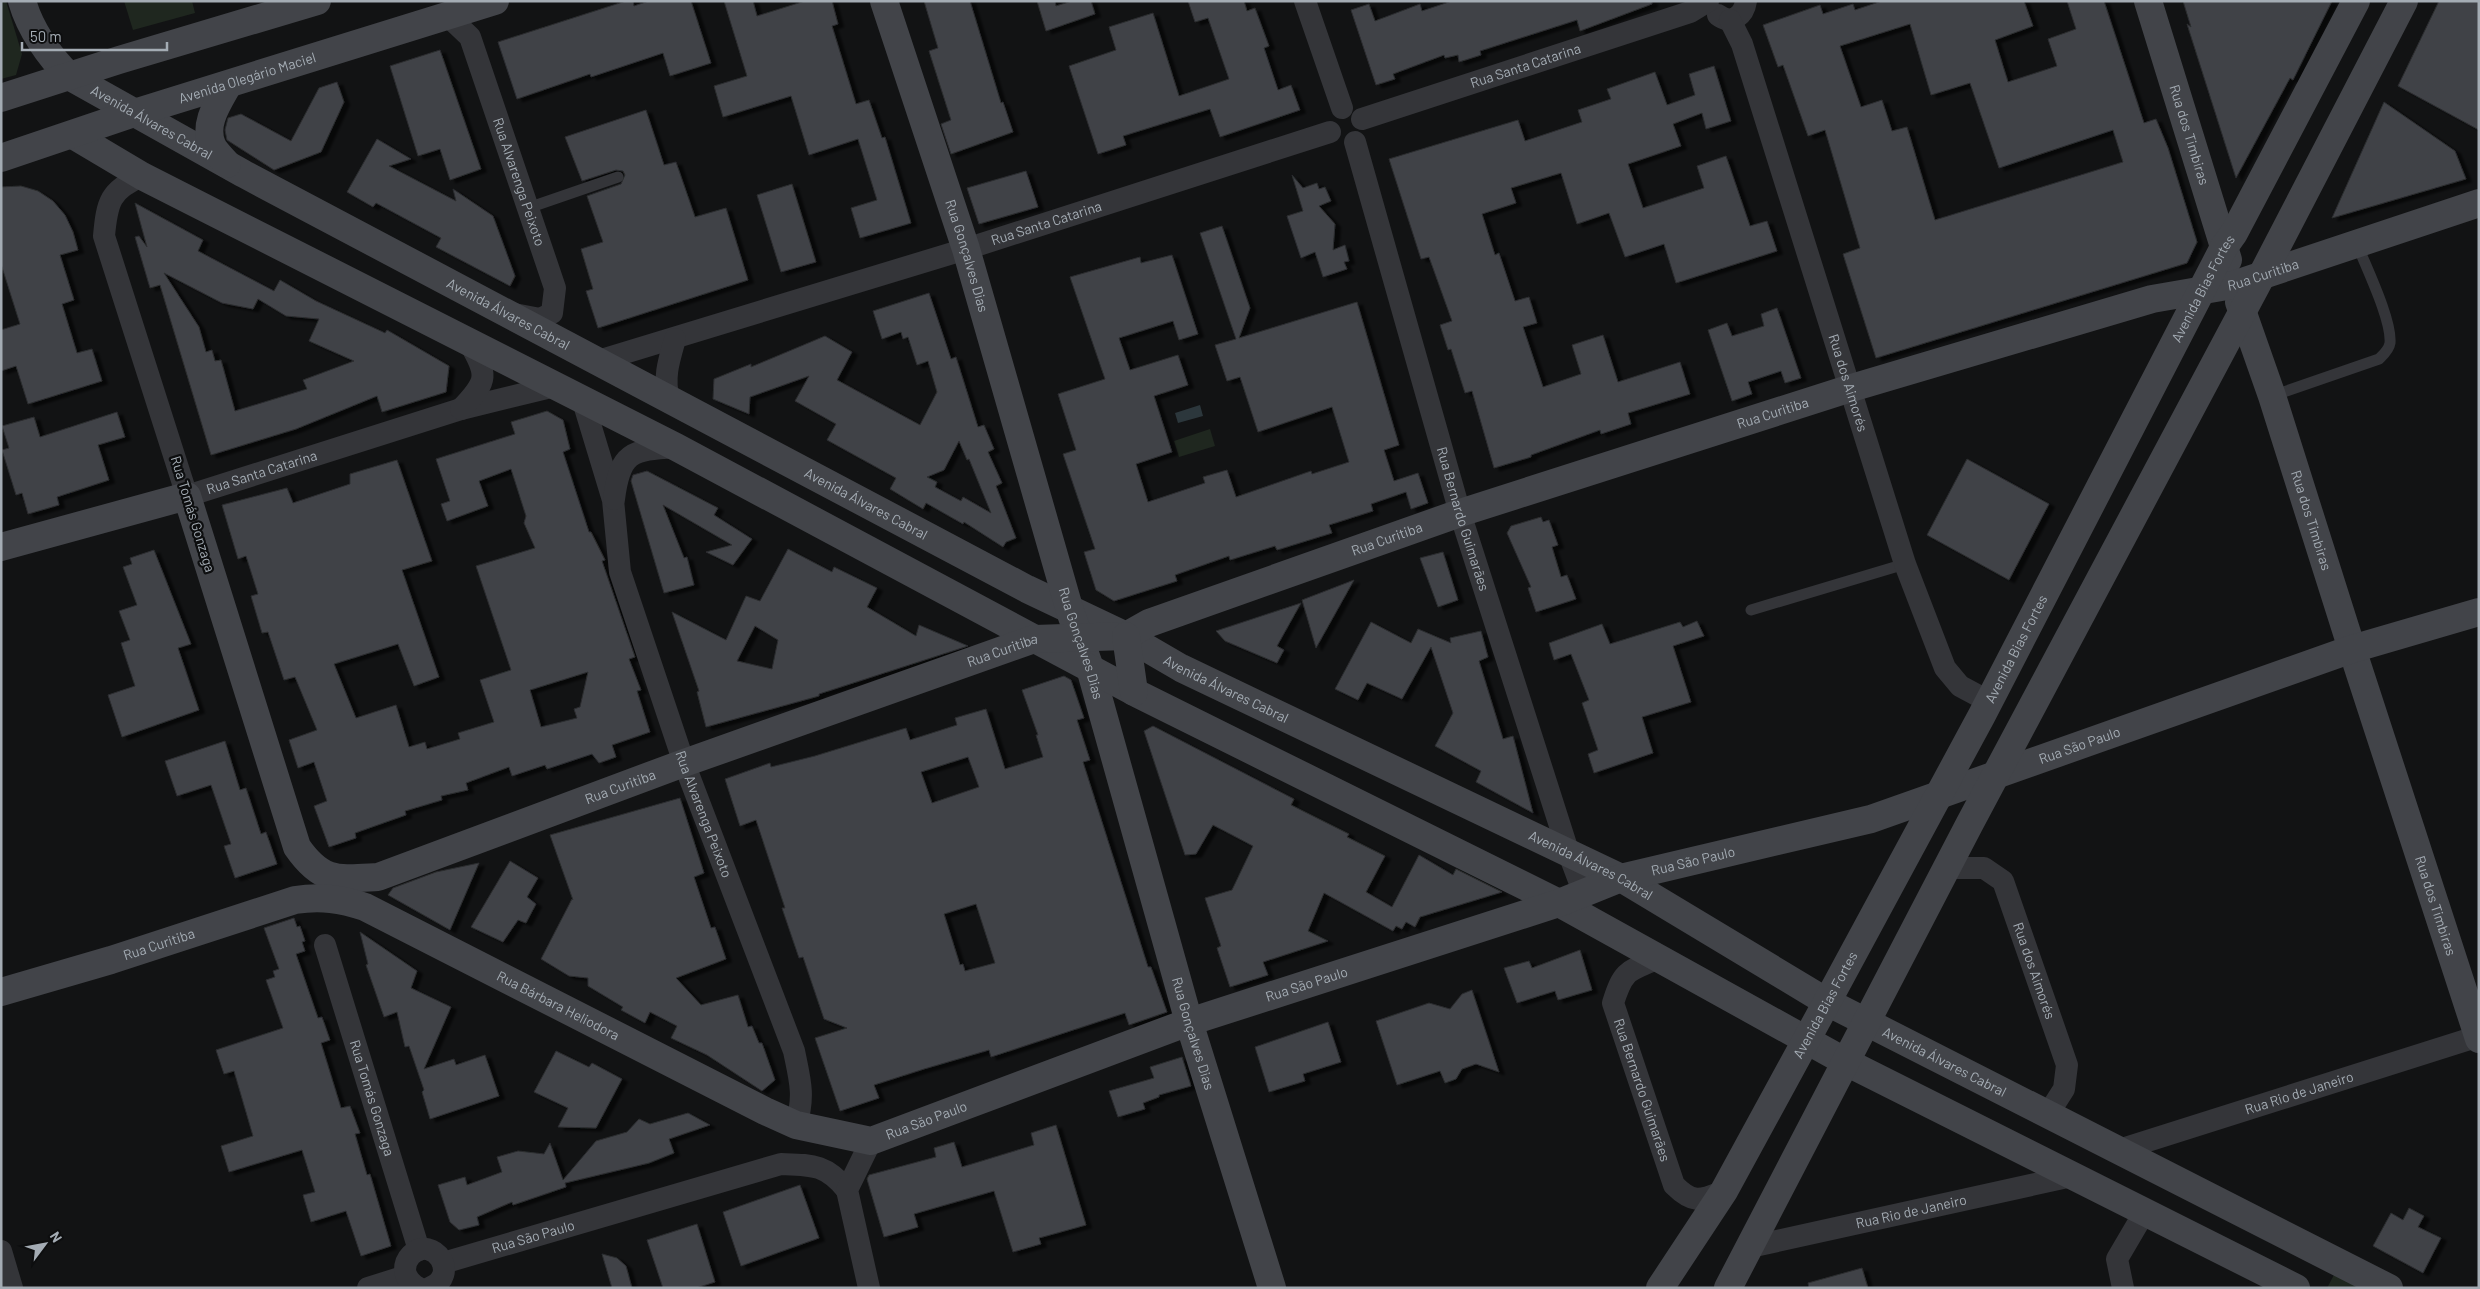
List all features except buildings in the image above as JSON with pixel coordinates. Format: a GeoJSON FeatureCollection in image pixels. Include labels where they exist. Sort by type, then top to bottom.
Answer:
{"type":"FeatureCollection","features":[{"type":"Feature","properties":{"kind":"street"},"geometry":{"type":"LineString","coordinates":[[1,98],[317,1]]}},
{"type":"Feature","properties":{"kind":"street","name":"Avenida Olegário Maciel"},"geometry":{"type":"LineString","coordinates":[[1,158],[134,114],[495,1]]}},
{"type":"Feature","properties":{"kind":"street","name":"Rua Gonçalves Dias"},"geometry":{"type":"LineString","coordinates":[[884,1],[966,249],[1070,611],[1090,668],[1189,1022],[1272,1288]]}},
{"type":"Feature","properties":{"kind":"street"},"geometry":{"type":"LineString","coordinates":[[1305,1],[1342,108]]}},
{"type":"Feature","properties":{"kind":"street","name":"Rua dos Timbiras"},"geometry":{"type":"LineString","coordinates":[[2148,1],[2224,247],[2242,313],[2272,396],[2478,1037]]}},
{"type":"Feature","properties":{"kind":"street","name":"Avenida Bias Fortes"},"geometry":{"type":"LineString","coordinates":[[1660,1288],[1724,1191],[1939,795],[2224,247],[2234,233],[2356,1]]}},
{"type":"Feature","properties":{"kind":"street"},"geometry":{"type":"LineString","coordinates":[[1728,1288],[1995,776],[2242,313],[2404,1]]}},
{"type":"Feature","properties":{"kind":"street","name":"Avenida Álvares Cabral"},"geometry":{"type":"LineString","coordinates":[[25,5],[54,61],[69,76],[134,114],[1070,611],[1126,636],[1181,668],[1621,878],[1827,1002],[2389,1288]]}},
{"type":"Feature","properties":{"kind":"street","name":"Rua Santa Catarina"},"geometry":{"type":"LineString","coordinates":[[1362,119],[1720,9]]}},
{"type":"Feature","properties":{"kind":"street","name":"Rua dos Aimorés"},"geometry":{"type":"LineString","coordinates":[[1720,9],[1742,44],[1848,389],[1905,564],[1945,668],[1960,686],[1988,701]]}},
{"type":"Feature","properties":{"kind":"street","name":"Rua Alvarenga Peixoto"},"geometry":{"type":"LineString","coordinates":[[449,16],[470,37],[555,288],[552,313],[540,319],[508,313]]}},
{"type":"Feature","properties":{"kind":"street"},"geometry":{"type":"LineString","coordinates":[[227,164],[212,146],[210,129],[211,116],[228,85]]}},
{"type":"Feature","properties":{"kind":"street"},"geometry":{"type":"LineString","coordinates":[[1342,108],[1352,109],[1362,119],[1362,134],[1355,142],[1345,144],[1336,140],[1330,132],[1329,122],[1333,113],[1342,108]]}},
{"type":"Feature","properties":{"kind":"street","name":"Rua Santa Catarina"},"geometry":{"type":"LineString","coordinates":[[598,361],[966,249],[1330,132]]}},
{"type":"Feature","properties":{"kind":"street"},"geometry":{"type":"LineString","coordinates":[[73,135],[142,176],[676,447],[1134,692],[1572,898],[1657,959],[1846,1062],[2296,1288]]}},
{"type":"Feature","properties":{"kind":"street","name":"Rua Bernardo Guimarães"},"geometry":{"type":"LineString","coordinates":[[1355,142],[1460,513],[1569,854],[1572,898]]}},
{"type":"Feature","properties":{"kind":"street","name":"Rua Tomás Gonzaga"},"geometry":{"type":"LineString","coordinates":[[142,176],[123,184],[112,196],[106,213],[104,236],[297,847],[308,864]]}},
{"type":"Feature","properties":{"kind":"street","name":"Rua Curitiba"},"geometry":{"type":"LineString","coordinates":[[308,864],[322,874],[340,879],[378,878],[684,763],[1034,639],[1126,636],[1149,623],[1460,513],[1848,389],[2152,299],[2202,292],[2234,285],[2479,203]]}},
{"type":"Feature","properties":{"kind":"street"},"geometry":{"type":"LineString","coordinates":[[670,399],[666,387],[667,369],[675,339]]}},
{"type":"Feature","properties":{"kind":"street","name":"Rua Santa Catarina"},"geometry":{"type":"LineString","coordinates":[[461,409],[479,390],[483,379],[483,367],[468,340]]}},
{"type":"Feature","properties":{"kind":"street","name":"Rua Santa Catarina"},"geometry":{"type":"LineString","coordinates":[[1,547],[187,496],[461,409],[555,386]]}},
{"type":"Feature","properties":{"kind":"street","name":"Rua Alvarenga Peixoto"},"geometry":{"type":"LineString","coordinates":[[583,400],[613,500],[620,572],[684,763],[794,1051],[802,1097],[802,1106],[796,1125]]}},
{"type":"Feature","properties":{"kind":"street","name":"Rua Alvarenga Peixoto"},"geometry":{"type":"LineString","coordinates":[[613,500],[617,473],[641,449],[676,447]]}},
{"type":"Feature","properties":{"kind":"street","name":"Rua São Paulo"},"geometry":{"type":"LineString","coordinates":[[796,1125],[871,1141],[1189,1022],[1572,898],[1621,878],[1871,819],[2352,649],[2479,612]]}},
{"type":"Feature","properties":{"kind":"street"},"geometry":{"type":"LineString","coordinates":[[1126,636],[1134,692]]}},
{"type":"Feature","properties":{"kind":"street"},"geometry":{"type":"LineString","coordinates":[[1871,819],[1885,824],[1897,836],[1902,861]]}},
{"type":"Feature","properties":{"kind":"street","name":"Rua dos Aimorés"},"geometry":{"type":"LineString","coordinates":[[1948,868],[1984,868],[2004,881],[2067,1065],[2064,1090],[2048,1114]]}},
{"type":"Feature","properties":{"kind":"street"},"geometry":{"type":"LineString","coordinates":[[365,907],[367,888],[378,878]]}},
{"type":"Feature","properties":{"kind":"street","name":"Rua Curitiba"},"geometry":{"type":"LineString","coordinates":[[1,992],[110,960],[295,900],[317,896]]}},
{"type":"Feature","properties":{"kind":"street","name":"Rua Bárbara Heliodora"},"geometry":{"type":"LineString","coordinates":[[317,896],[342,899],[365,907],[796,1125]]}},
{"type":"Feature","properties":{"kind":"street","name":"Rua Tomás Gonzaga"},"geometry":{"type":"LineString","coordinates":[[325,945],[419,1250]]}},
{"type":"Feature","properties":{"kind":"street","name":"Rua Bernardo Guimarães"},"geometry":{"type":"LineString","coordinates":[[1657,959],[1633,968],[1620,980],[1613,1003],[1674,1185],[1684,1196],[1698,1201],[1724,1191]]}},
{"type":"Feature","properties":{"kind":"street","name":"Rua Rio de Janeiro"},"geometry":{"type":"LineString","coordinates":[[2118,1150],[2478,1037]]}},
{"type":"Feature","properties":{"kind":"street"},"geometry":{"type":"LineString","coordinates":[[869,1288],[847,1190],[871,1141]]}},
{"type":"Feature","properties":{"kind":"street","name":"Rua São Paulo"},"geometry":{"type":"LineString","coordinates":[[443,1263],[781,1164],[814,1165],[825,1169],[838,1178],[847,1190]]}},
{"type":"Feature","properties":{"kind":"street","name":"Rua Rio de Janeiro"},"geometry":{"type":"LineString","coordinates":[[1750,1247],[2072,1176]]}},
{"type":"Feature","properties":{"kind":"street"},"geometry":{"type":"LineString","coordinates":[[2123,1288],[2117,1259],[2144,1213]]}},
{"type":"Feature","properties":{"kind":"street"},"geometry":{"type":"LineString","coordinates":[[368,1288],[413,1282],[405,1270],[408,1257],[419,1250],[425,1249],[436,1253],[443,1263],[443,1275],[436,1285],[431,1288]]}},
{"type":"Feature","properties":{"kind":"street"},"geometry":{"type":"LineString","coordinates":[[1,1251],[12,1288]]}},
{"type":"Feature","properties":{"kind":"lane"},"geometry":{"type":"LineString","coordinates":[[528,208],[618,177]]}},
{"type":"Feature","properties":{"kind":"lane"},"geometry":{"type":"LineString","coordinates":[[2272,396],[2379,359],[2390,345],[2388,326],[2357,244]]}},
{"type":"Feature","properties":{"kind":"lane"},"geometry":{"type":"LineString","coordinates":[[1751,610],[1905,564]]}},
{"type":"Feature","properties":{"kind":"shaded area"},"geometry":{"type":"Polygon","coordinates":[[[1,1],[6,1],[22,54],[16,75],[1,79],[1,1]]]}},
{"type":"Feature","properties":{"kind":"shaded area"},"geometry":{"type":"Polygon","coordinates":[[[124,1],[192,1],[195,13],[133,30],[124,1]]]}},
{"type":"Feature","properties":{"kind":"shaded area"},"geometry":{"type":"Polygon","coordinates":[[[1200,405],[1203,416],[1178,423],[1175,413],[1200,405]]]}},
{"type":"Feature","properties":{"kind":"shaded area"},"geometry":{"type":"Polygon","coordinates":[[[1210,429],[1215,446],[1179,457],[1174,441],[1210,429]]]}},
{"type":"Feature","properties":{"kind":"shaded area"},"geometry":{"type":"Polygon","coordinates":[[[2335,1273],[2366,1288],[2327,1288],[2335,1273]]]}}]}
